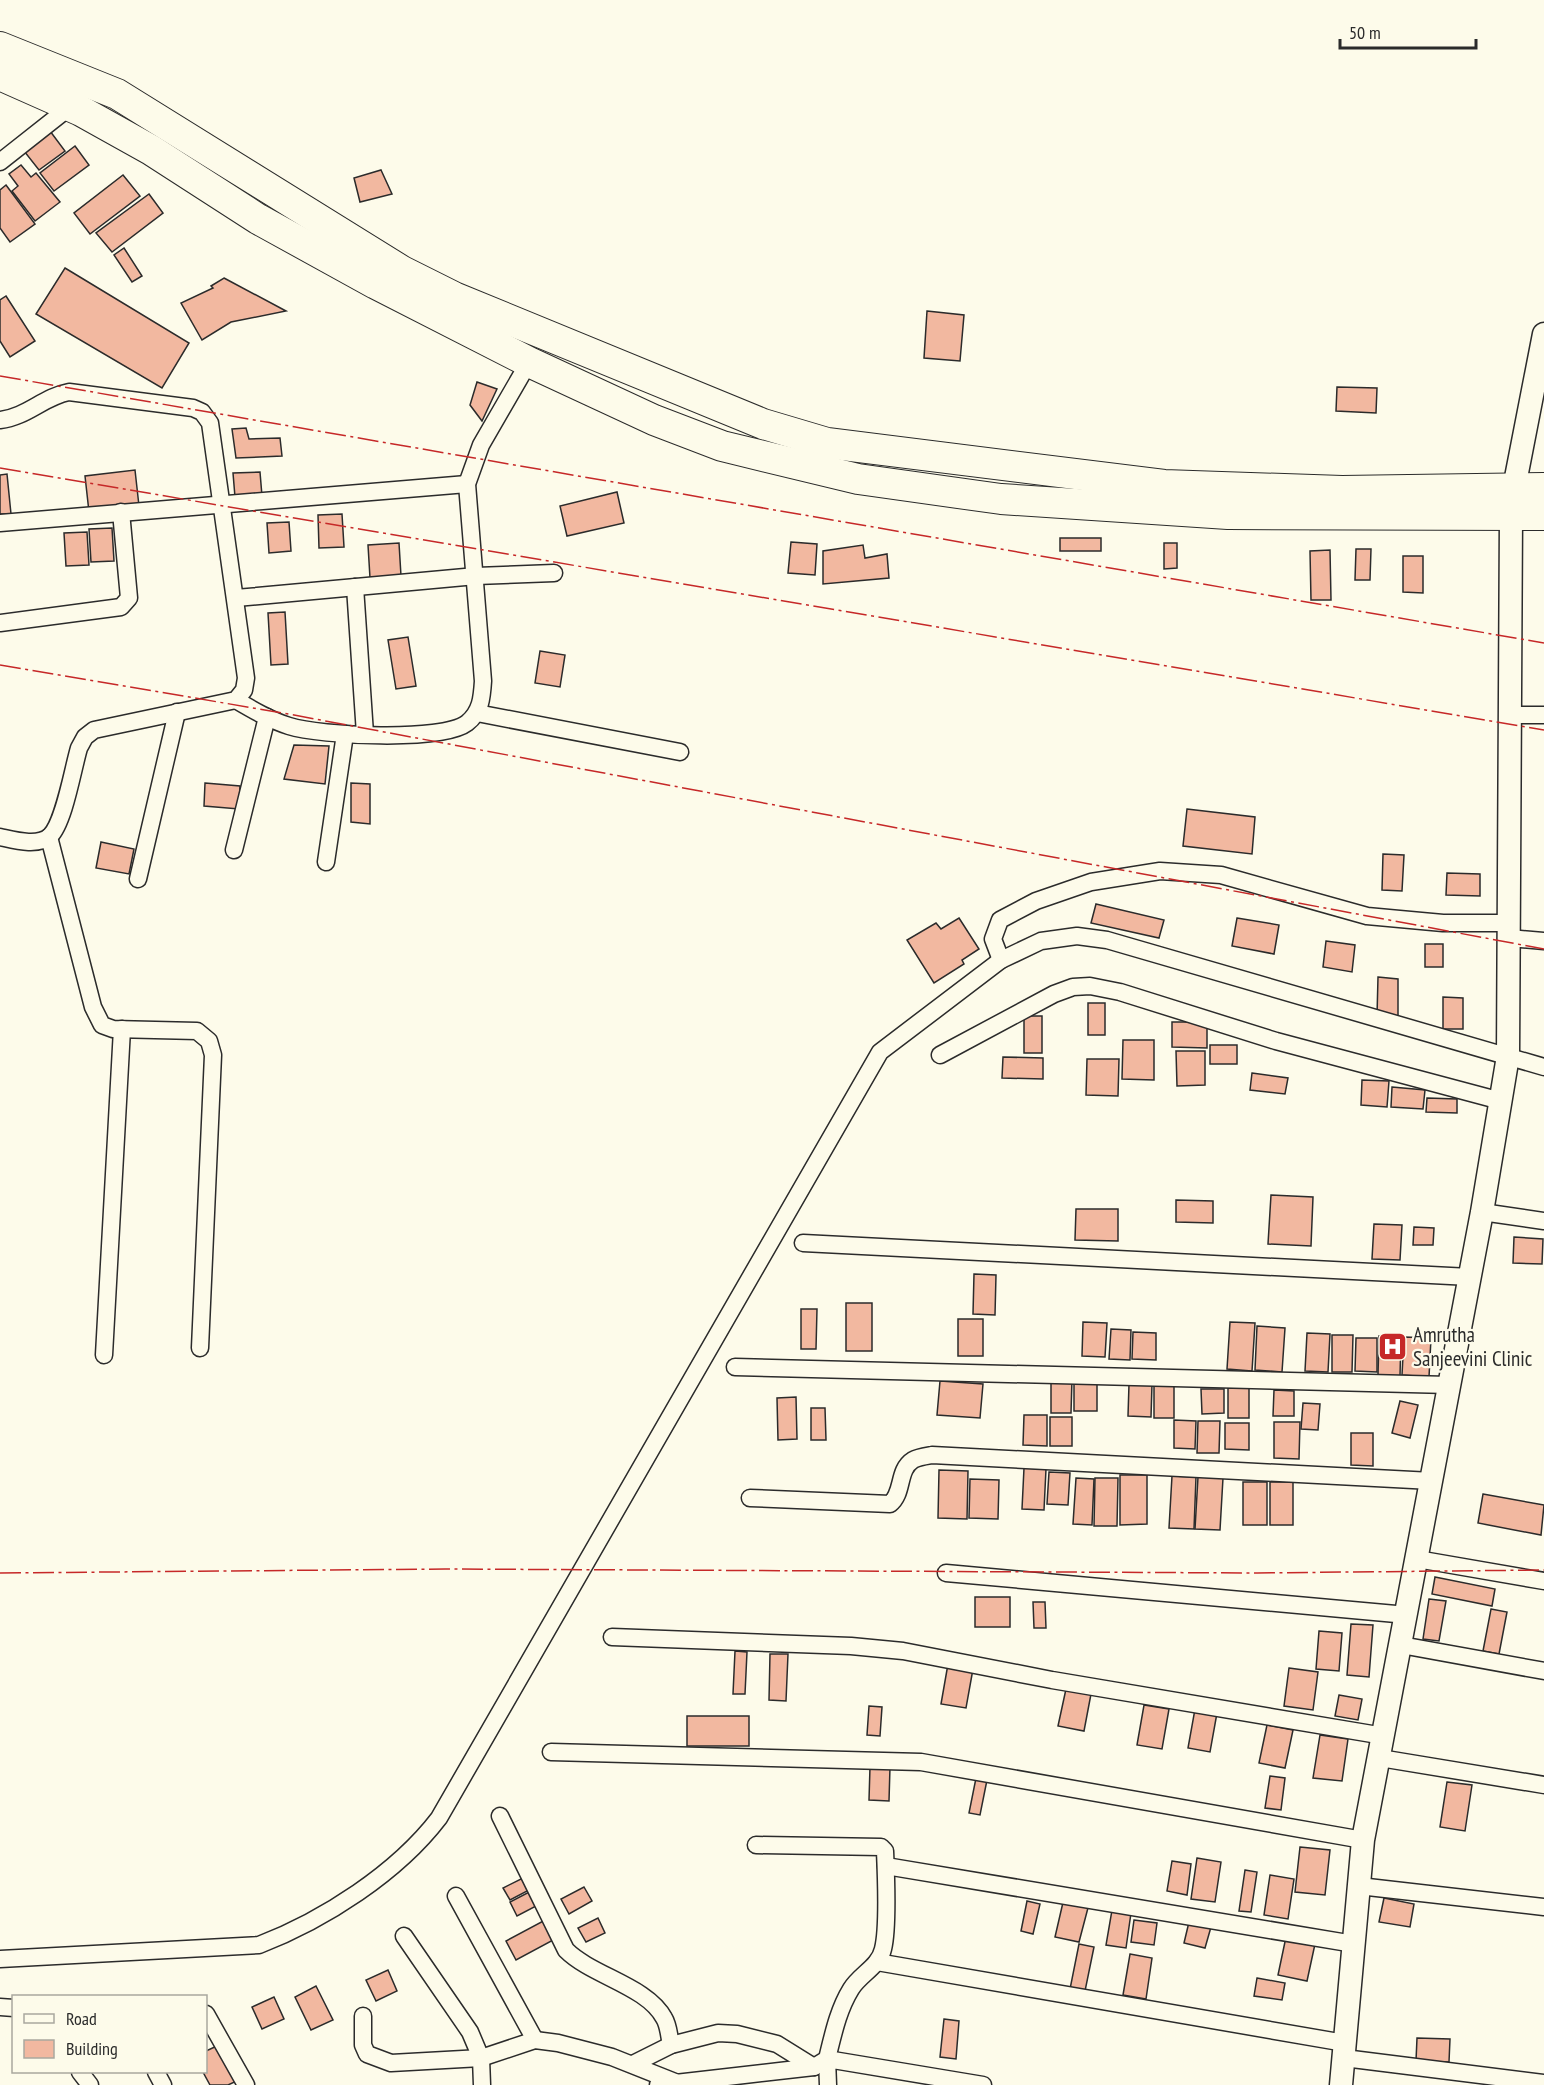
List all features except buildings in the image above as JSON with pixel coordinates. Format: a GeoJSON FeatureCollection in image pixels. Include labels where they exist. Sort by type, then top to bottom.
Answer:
{"type":"FeatureCollection","features":[{"type":"Feature","properties":{"kind":"highway"},"geometry":{"type":"LineString","coordinates":[[0,47],[117,94],[402,272],[454,297],[763,424],[824,456],[858,479],[1000,499],[1180,512],[1513,501],[1544,488]]}},
{"type":"Feature","properties":{"kind":"highway"},"geometry":{"type":"LineString","coordinates":[[0,75],[71,106],[151,150],[304,246],[529,362],[654,420],[722,446],[824,456]]}},
{"type":"Feature","properties":{"kind":"highway"},"geometry":{"type":"LineString","coordinates":[[1513,501],[1544,515]]}},
{"type":"Feature","properties":{"kind":"main road"},"geometry":{"type":"LineString","coordinates":[[1341,2085],[1363,1840],[1470,1277],[1505,1076],[1509,931],[1513,501],[1544,334]]}},
{"type":"Feature","properties":{"kind":"street"},"geometry":{"type":"LineString","coordinates":[[0,162],[71,106]]}},
{"type":"Feature","properties":{"kind":"street"},"geometry":{"type":"LineString","coordinates":[[236,700],[267,717],[292,727],[345,734],[446,732],[466,723],[477,713],[482,700],[483,681],[467,484],[481,445],[529,362]]}},
{"type":"Feature","properties":{"kind":"street"},"geometry":{"type":"LineString","coordinates":[[0,420],[15,419],[55,394],[69,392],[193,408],[202,412],[210,423],[246,678],[244,690],[236,700],[94,730],[85,737],[79,748],[58,824],[50,837],[39,841],[0,837]]}},
{"type":"Feature","properties":{"kind":"street"},"geometry":{"type":"LineString","coordinates":[[0,523],[467,484]]}},
{"type":"Feature","properties":{"kind":"street"},"geometry":{"type":"LineString","coordinates":[[0,623],[121,607],[128,603],[121,512]]}},
{"type":"Feature","properties":{"kind":"street"},"geometry":{"type":"LineString","coordinates":[[236,598],[476,576],[554,573]]}},
{"type":"Feature","properties":{"kind":"street"},"geometry":{"type":"LineString","coordinates":[[355,587],[365,734]]}},
{"type":"Feature","properties":{"kind":"street"},"geometry":{"type":"LineString","coordinates":[[138,879],[177,712]]}},
{"type":"Feature","properties":{"kind":"street"},"geometry":{"type":"LineString","coordinates":[[477,713],[680,752]]}},
{"type":"Feature","properties":{"kind":"street"},"geometry":{"type":"LineString","coordinates":[[1511,715],[1544,715]]}},
{"type":"Feature","properties":{"kind":"street"},"geometry":{"type":"LineString","coordinates":[[234,850],[267,717]]}},
{"type":"Feature","properties":{"kind":"street"},"geometry":{"type":"LineString","coordinates":[[326,862],[345,734]]}},
{"type":"Feature","properties":{"kind":"street"},"geometry":{"type":"LineString","coordinates":[[50,837],[93,1007],[102,1025],[122,1029],[197,1031],[209,1041],[213,1055],[200,1348]]}},
{"type":"Feature","properties":{"kind":"street"},"geometry":{"type":"LineString","coordinates":[[1001,960],[993,939],[1000,920],[1036,901],[1091,882],[1160,871],[1221,875],[1367,916],[1509,931],[1544,941]]}},
{"type":"Feature","properties":{"kind":"street"},"geometry":{"type":"LineString","coordinates":[[0,1959],[259,1945],[291,1933],[330,1912],[418,1844],[439,1818],[880,1052],[1001,960],[1041,942],[1077,936],[1107,940],[1505,1076]]}},
{"type":"Feature","properties":{"kind":"street"},"geometry":{"type":"LineString","coordinates":[[940,1055],[1054,993],[1073,987],[1090,986],[1120,992],[1276,1041],[1505,1076],[1544,1067]]}},
{"type":"Feature","properties":{"kind":"street"},"geometry":{"type":"LineString","coordinates":[[104,1355],[122,1029]]}},
{"type":"Feature","properties":{"kind":"street"},"geometry":{"type":"LineString","coordinates":[[1482,1212],[1544,1221]]}},
{"type":"Feature","properties":{"kind":"street"},"geometry":{"type":"LineString","coordinates":[[803,1243],[1470,1277]]}},
{"type":"Feature","properties":{"kind":"street"},"geometry":{"type":"LineString","coordinates":[[735,1367],[1449,1385]]}},
{"type":"Feature","properties":{"kind":"street"},"geometry":{"type":"LineString","coordinates":[[750,1498],[890,1504],[897,1498],[904,1468],[912,1460],[932,1455],[1432,1481]]}},
{"type":"Feature","properties":{"kind":"street"},"geometry":{"type":"LineString","coordinates":[[1417,1559],[1544,1581]]}},
{"type":"Feature","properties":{"kind":"street"},"geometry":{"type":"LineString","coordinates":[[946,1573],[1407,1615]]}},
{"type":"Feature","properties":{"kind":"street"},"geometry":{"type":"LineString","coordinates":[[612,1637],[851,1646],[903,1651],[1382,1747],[1544,1785]]}},
{"type":"Feature","properties":{"kind":"street"},"geometry":{"type":"LineString","coordinates":[[1401,1645],[1544,1671]]}},
{"type":"Feature","properties":{"kind":"street"},"geometry":{"type":"LineString","coordinates":[[551,1752],[921,1762],[1363,1840]]}},
{"type":"Feature","properties":{"kind":"street"},"geometry":{"type":"LineString","coordinates":[[500,1816],[566,1950],[581,1963],[613,1979],[660,2012],[666,2020],[671,2045]]}},
{"type":"Feature","properties":{"kind":"street"},"geometry":{"type":"LineString","coordinates":[[756,1845],[874,1846],[885,1851],[883,1949],[877,1962],[853,1986],[842,2005],[820,2063],[828,2085]]}},
{"type":"Feature","properties":{"kind":"street"},"geometry":{"type":"LineString","coordinates":[[886,1866],[1354,1944]]}},
{"type":"Feature","properties":{"kind":"street"},"geometry":{"type":"LineString","coordinates":[[1359,1886],[1544,1907]]}},
{"type":"Feature","properties":{"kind":"street"},"geometry":{"type":"LineString","coordinates":[[456,1896],[535,2040]]}},
{"type":"Feature","properties":{"kind":"street"},"geometry":{"type":"LineString","coordinates":[[404,1936],[470,2032],[481,2058],[482,2085]]}},
{"type":"Feature","properties":{"kind":"street"},"geometry":{"type":"LineString","coordinates":[[877,1962],[1344,2051],[1544,2083]]}},
{"type":"Feature","properties":{"kind":"street"},"geometry":{"type":"LineString","coordinates":[[207,2016],[246,2085]]}},
{"type":"Feature","properties":{"kind":"street"},"geometry":{"type":"LineString","coordinates":[[363,2016],[363,2045],[367,2054],[391,2063],[481,2058],[535,2040],[558,2043],[633,2064],[679,2083]]}},
{"type":"Feature","properties":{"kind":"street"},"geometry":{"type":"LineString","coordinates":[[633,2064],[671,2045],[707,2035],[737,2034],[777,2044],[820,2063]]}},
{"type":"Feature","properties":{"kind":"street"},"geometry":{"type":"LineString","coordinates":[[658,2085],[820,2063],[983,2085]]}},
{"type":"Feature","properties":{"kind":"street"},"geometry":{"type":"LineString","coordinates":[[81,2073],[90,2085]]}},
{"type":"Feature","properties":{"kind":"power"},"geometry":{"type":"LineString","coordinates":[[0,376],[1544,643]]}},
{"type":"Feature","properties":{"kind":"power"},"geometry":{"type":"LineString","coordinates":[[0,468],[1544,730]]}},
{"type":"Feature","properties":{"kind":"power"},"geometry":{"type":"LineString","coordinates":[[0,665],[283,713],[1544,949]]}},
{"type":"Feature","properties":{"kind":"power"},"geometry":{"type":"LineString","coordinates":[[0,1573],[445,1569],[1257,1573],[1544,1570]]}},
{"type":"Feature","properties":{"kind":"place","name":"Amrutha Sanjeevini Clinic"},"geometry":{"type":"Point","coordinates":[1392,1346]}}]}
